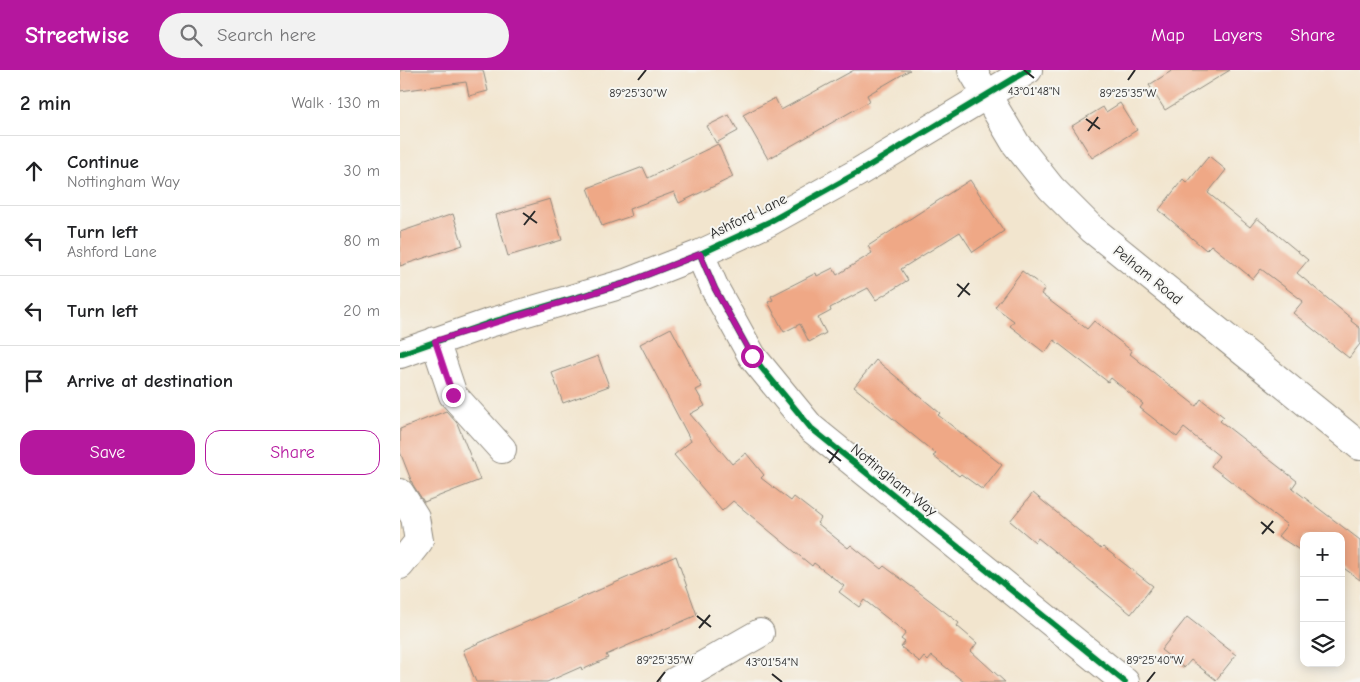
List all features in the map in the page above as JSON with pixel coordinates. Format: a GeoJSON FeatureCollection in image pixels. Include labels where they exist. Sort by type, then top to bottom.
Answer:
{"type":"FeatureCollection","features":[{"type":"Feature","properties":{"kind":"street","name":"Pelham Road"},"geometry":{"type":"LineString","coordinates":[[972,70],[1016,144],[1039,174],[1092,229],[1360,446]]}},
{"type":"Feature","properties":{"kind":"street","name":"Ashford Lane"},"geometry":{"type":"LineString","coordinates":[[400,354],[435,341],[626,283],[700,254],[769,222],[857,174],[1028,70]]}},
{"type":"Feature","properties":{"kind":"street","name":"Nottingham Way"},"geometry":{"type":"LineString","coordinates":[[700,254],[715,289],[752,356],[811,428],[1125,682]]}},
{"type":"Feature","properties":{"kind":"street"},"geometry":{"type":"LineString","coordinates":[[435,341],[453,395],[502,449]]}},
{"type":"Feature","properties":{"kind":"street"},"geometry":{"type":"LineString","coordinates":[[400,493],[415,517],[419,541],[400,565]]}},
{"type":"Feature","properties":{"kind":"street"},"geometry":{"type":"LineString","coordinates":[[674,682],[760,633]]}},
{"type":"Feature","properties":{"kind":"building"},"geometry":{"type":"Polygon","coordinates":[[[400,70],[483,70],[488,91],[469,96],[466,82],[400,91],[400,70]]]}},
{"type":"Feature","properties":{"kind":"building"},"geometry":{"type":"Polygon","coordinates":[[[854,70],[910,70],[867,95],[870,101],[768,159],[743,115],[775,98],[781,110],[854,70]]]}},
{"type":"Feature","properties":{"kind":"building"},"geometry":{"type":"Polygon","coordinates":[[[1173,70],[1230,70],[1165,110],[1149,85],[1173,70]]]}},
{"type":"Feature","properties":{"kind":"building"},"geometry":{"type":"Polygon","coordinates":[[[1120,103],[1137,130],[1092,158],[1072,126],[1103,107],[1106,112],[1120,103]]]}},
{"type":"Feature","properties":{"kind":"building"},"geometry":{"type":"Polygon","coordinates":[[[729,115],[738,131],[716,143],[707,126],[729,115]]]}},
{"type":"Feature","properties":{"kind":"building"},"geometry":{"type":"Polygon","coordinates":[[[718,144],[733,177],[679,203],[674,192],[629,209],[631,216],[602,226],[588,188],[643,167],[648,178],[718,144]]]}},
{"type":"Feature","properties":{"kind":"building"},"geometry":{"type":"Polygon","coordinates":[[[1209,156],[1226,170],[1208,193],[1250,227],[1257,218],[1308,260],[1297,273],[1352,319],[1351,321],[1360,328],[1360,344],[1349,358],[1293,313],[1303,301],[1261,269],[1253,279],[1211,245],[1206,250],[1159,210],[1183,179],[1187,183],[1209,156]]]}},
{"type":"Feature","properties":{"kind":"building"},"geometry":{"type":"Polygon","coordinates":[[[970,180],[1004,231],[973,252],[960,232],[901,269],[908,280],[876,300],[868,288],[830,308],[831,311],[818,318],[826,333],[809,342],[800,324],[784,332],[768,302],[773,300],[771,296],[816,273],[817,276],[833,268],[837,275],[872,253],[868,246],[970,180]]]}},
{"type":"Feature","properties":{"kind":"building"},"geometry":{"type":"Polygon","coordinates":[[[550,199],[562,240],[508,256],[496,215],[550,199]]]}},
{"type":"Feature","properties":{"kind":"building"},"geometry":{"type":"Polygon","coordinates":[[[453,214],[463,245],[400,266],[400,232],[453,214]]]}},
{"type":"Feature","properties":{"kind":"building"},"geometry":{"type":"Polygon","coordinates":[[[1022,271],[1045,288],[1041,294],[1087,329],[1094,321],[1132,351],[1130,354],[1196,406],[1201,399],[1224,417],[1220,421],[1297,481],[1292,488],[1360,540],[1360,580],[1345,569],[1345,532],[1300,532],[1300,550],[1278,536],[1287,525],[1211,466],[1219,456],[1184,428],[1177,437],[1140,408],[1143,404],[1111,378],[1108,382],[1054,340],[1045,353],[1010,326],[1014,321],[995,307],[1022,271]]]}},
{"type":"Feature","properties":{"kind":"building"},"geometry":{"type":"Polygon","coordinates":[[[671,328],[702,387],[696,390],[705,406],[690,414],[732,464],[746,453],[764,475],[761,478],[791,501],[794,497],[821,518],[817,523],[848,548],[851,545],[881,569],[884,566],[959,623],[957,626],[977,643],[971,651],[1005,682],[964,682],[932,656],[928,661],[924,657],[920,662],[901,647],[905,642],[901,639],[906,633],[864,600],[859,607],[839,592],[844,586],[814,563],[812,566],[733,501],[722,511],[674,455],[691,441],[640,344],[671,328]]]}},
{"type":"Feature","properties":{"kind":"building"},"geometry":{"type":"Polygon","coordinates":[[[598,356],[609,386],[563,403],[552,373],[598,356]]]}},
{"type":"Feature","properties":{"kind":"building"},"geometry":{"type":"Polygon","coordinates":[[[876,360],[940,413],[938,415],[1002,465],[983,490],[961,474],[959,476],[933,456],[936,454],[854,387],[876,360]]]}},
{"type":"Feature","properties":{"kind":"building"},"geometry":{"type":"Polygon","coordinates":[[[446,411],[457,423],[480,480],[424,502],[413,485],[400,452],[400,429],[446,411]]]}},
{"type":"Feature","properties":{"kind":"building"},"geometry":{"type":"Polygon","coordinates":[[[1033,493],[1101,549],[1103,547],[1153,586],[1131,614],[1038,538],[1035,542],[1010,521],[1033,493]]]}},
{"type":"Feature","properties":{"kind":"building"},"geometry":{"type":"Polygon","coordinates":[[[676,556],[697,615],[606,655],[608,658],[582,670],[581,667],[547,682],[476,682],[463,650],[676,556]]]}},
{"type":"Feature","properties":{"kind":"building"},"geometry":{"type":"Polygon","coordinates":[[[1187,617],[1236,655],[1216,680],[1191,660],[1184,668],[1161,650],[1187,617]]]}},
{"type":"Feature","properties":{"kind":"cycle path"},"geometry":{"type":"LineString","coordinates":[[400,354],[489,323],[626,283],[700,254],[769,222],[857,173],[1028,70]]}},
{"type":"Feature","properties":{"kind":"cycle path"},"geometry":{"type":"LineString","coordinates":[[700,254],[715,289],[752,356],[811,428],[1125,682]]}},
{"type":"Feature","properties":{"kind":"route"},"geometry":{"type":"LineString","coordinates":[[453,395],[435,341],[626,283],[700,254],[715,289],[752,356]]}}]}
